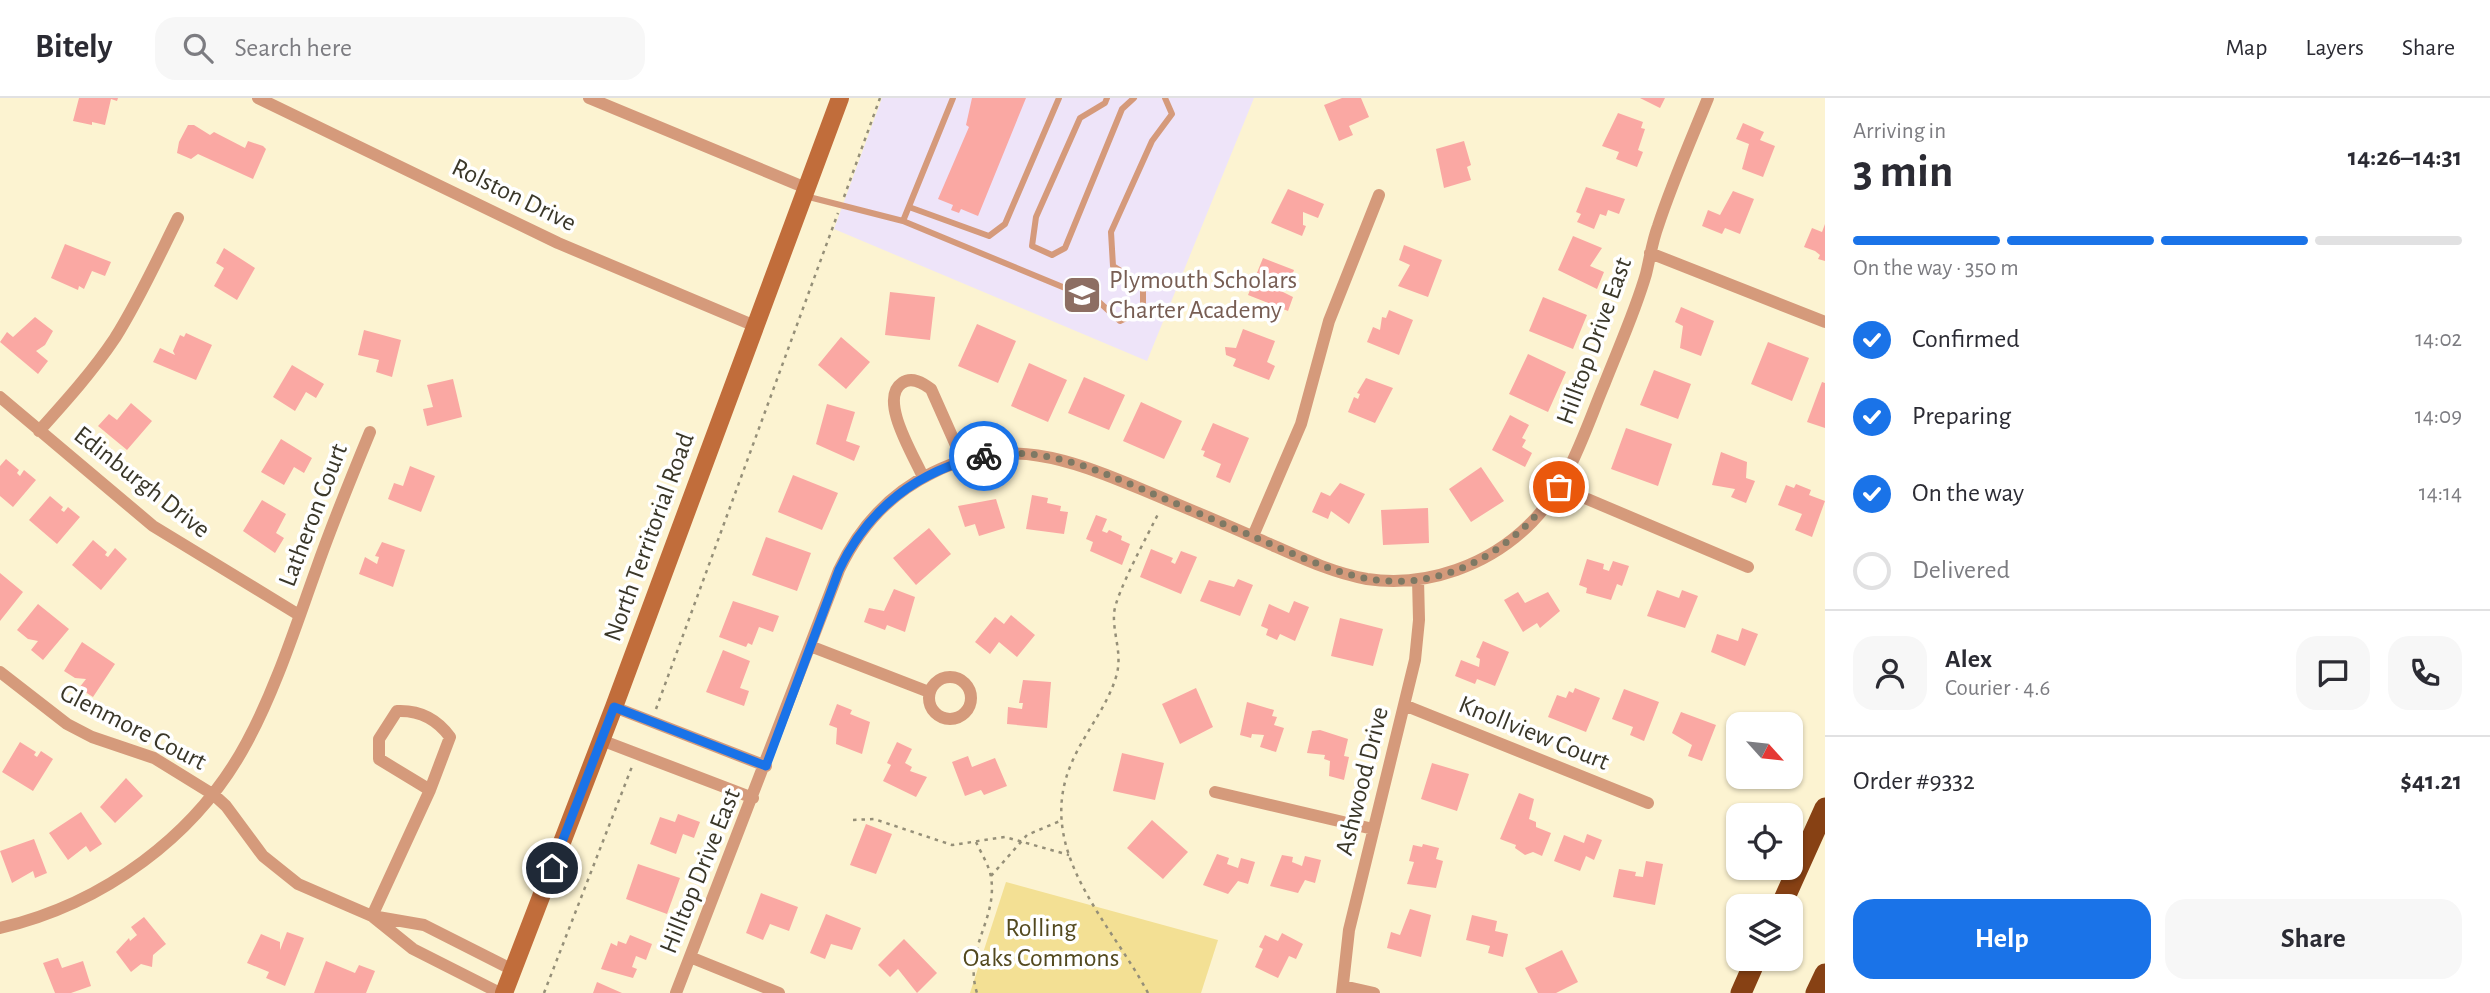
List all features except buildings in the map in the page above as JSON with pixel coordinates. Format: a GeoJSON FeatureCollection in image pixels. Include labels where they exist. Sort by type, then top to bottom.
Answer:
{"type":"FeatureCollection","features":[{"type":"Feature","properties":{"kind":"highway"},"geometry":{"type":"LineString","coordinates":[[1786,894],[1825,808]]}},
{"type":"Feature","properties":{"kind":"highway"},"geometry":{"type":"LineString","coordinates":[[1739,993],[1750,971]]}},
{"type":"Feature","properties":{"kind":"highway"},"geometry":{"type":"LineString","coordinates":[[1816,993],[1825,974]]}},
{"type":"Feature","properties":{"kind":"main road","name":"North Territorial Road"},"geometry":{"type":"LineString","coordinates":[[502,993],[614,707],[840,98]]}},
{"type":"Feature","properties":{"kind":"street","name":"Rolston Drive"},"geometry":{"type":"LineString","coordinates":[[258,98],[558,243],[755,326]]}},
{"type":"Feature","properties":{"kind":"street"},"geometry":{"type":"LineString","coordinates":[[589,98],[805,192]]}},
{"type":"Feature","properties":{"kind":"street","name":"Hilltop Drive East"},"geometry":{"type":"LineString","coordinates":[[676,993],[766,766],[839,570],[855,540],[885,505],[923,477],[963,461],[1011,453],[1055,456],[1085,465],[1351,575],[1383,580],[1418,579],[1461,569],[1497,551],[1532,522],[1559,487],[1578,451],[1630,321],[1650,253],[1708,98]]}},
{"type":"Feature","properties":{"kind":"street"},"geometry":{"type":"LineString","coordinates":[[1253,536],[1301,424],[1326,329],[1380,195]]}},
{"type":"Feature","properties":{"kind":"street"},"geometry":{"type":"LineString","coordinates":[[39,430],[80,385],[113,340],[135,305],[178,218]]}},
{"type":"Feature","properties":{"kind":"street"},"geometry":{"type":"LineString","coordinates":[[1650,253],[1825,321]]}},
{"type":"Feature","properties":{"kind":"street"},"geometry":{"type":"LineString","coordinates":[[923,477],[891,406],[894,393],[900,384],[910,380],[922,382],[931,389],[963,461]]}},
{"type":"Feature","properties":{"kind":"street","name":"Edinburgh Drive"},"geometry":{"type":"LineString","coordinates":[[0,397],[153,526],[299,615]]}},
{"type":"Feature","properties":{"kind":"street","name":"Latheron Court"},"geometry":{"type":"LineString","coordinates":[[0,928],[63,908],[126,874],[167,842],[214,795],[256,725],[370,432]]}},
{"type":"Feature","properties":{"kind":"street"},"geometry":{"type":"LineString","coordinates":[[1559,487],[1748,567]]}},
{"type":"Feature","properties":{"kind":"street","name":"Ashwood Drive"},"geometry":{"type":"LineString","coordinates":[[1343,990],[1349,930],[1418,639],[1418,579]]}},
{"type":"Feature","properties":{"kind":"street"},"geometry":{"type":"LineString","coordinates":[[810,646],[929,692]]}},
{"type":"Feature","properties":{"kind":"street","name":"Glenmore Court"},"geometry":{"type":"LineString","coordinates":[[0,672],[67,724],[162,762],[214,795],[277,869],[299,884],[372,916]]}},
{"type":"Feature","properties":{"kind":"street","name":"Knollview Court"},"geometry":{"type":"LineString","coordinates":[[1404,705],[1648,803]]}},
{"type":"Feature","properties":{"kind":"street"},"geometry":{"type":"LineString","coordinates":[[614,707],[766,766]]}},
{"type":"Feature","properties":{"kind":"street"},"geometry":{"type":"LineString","coordinates":[[372,916],[430,790],[450,737],[439,722],[410,710],[397,711],[379,739],[379,759],[430,790]]}},
{"type":"Feature","properties":{"kind":"street"},"geometry":{"type":"LineString","coordinates":[[601,740],[753,799]]}},
{"type":"Feature","properties":{"kind":"street"},"geometry":{"type":"LineString","coordinates":[[1215,792],[1373,829]]}},
{"type":"Feature","properties":{"kind":"street"},"geometry":{"type":"LineString","coordinates":[[372,916],[424,925],[513,970]]}},
{"type":"Feature","properties":{"kind":"street"},"geometry":{"type":"LineString","coordinates":[[372,916],[413,949],[502,993]]}},
{"type":"Feature","properties":{"kind":"street"},"geometry":{"type":"LineString","coordinates":[[690,957],[779,993]]}},
{"type":"Feature","properties":{"kind":"street"},"geometry":{"type":"LineString","coordinates":[[1343,990],[1374,993]]}},
{"type":"Feature","properties":{"kind":"lane"},"geometry":{"type":"LineString","coordinates":[[903,221],[953,98]]}},
{"type":"Feature","properties":{"kind":"lane"},"geometry":{"type":"LineString","coordinates":[[909,207],[989,236],[1005,224],[1059,98]]}},
{"type":"Feature","properties":{"kind":"lane"},"geometry":{"type":"LineString","coordinates":[[1107,98],[1105,103],[1080,118],[1036,217],[1032,246],[1052,255],[1065,248],[1122,109],[1134,98]]}},
{"type":"Feature","properties":{"kind":"lane"},"geometry":{"type":"LineString","coordinates":[[805,192],[841,206],[903,221],[1098,302],[1120,321],[1143,310],[1143,285],[1113,266],[1111,232],[1152,141],[1172,114],[1165,98]]}},
{"type":"Feature","properties":{"kind":"path"},"geometry":{"type":"LineString","coordinates":[[651,721],[880,98]]}},
{"type":"Feature","properties":{"kind":"path"},"geometry":{"type":"LineString","coordinates":[[1148,993],[1088,900],[1069,855],[1060,821],[1060,801],[1072,762],[1113,687],[1119,667],[1120,643],[1114,612],[1166,499]]}},
{"type":"Feature","properties":{"kind":"path"},"geometry":{"type":"LineString","coordinates":[[544,993],[637,754]]}},
{"type":"Feature","properties":{"kind":"path"},"geometry":{"type":"LineString","coordinates":[[853,820],[874,819],[952,845],[1005,837],[1069,855]]}},
{"type":"Feature","properties":{"kind":"path"},"geometry":{"type":"LineString","coordinates":[[991,876],[1020,841],[1060,821]]}},
{"type":"Feature","properties":{"kind":"path"},"geometry":{"type":"LineString","coordinates":[[976,842],[991,876],[990,905],[972,967],[977,993]]}},
{"type":"Feature","properties":{"kind":"shaded area","name":"Plymouth Scholars Charter Academy"},"geometry":{"type":"Polygon","coordinates":[[[882,98],[1254,98],[1147,361],[834,229],[882,98]]]}},
{"type":"Feature","properties":{"kind":"green space","name":"Rolling Oaks Commons"},"geometry":{"type":"Polygon","coordinates":[[[1006,882],[1218,940],[1201,993],[970,993],[1006,882]]]}},
{"type":"Feature","properties":{"kind":"way so far"},"geometry":{"type":"LineString","coordinates":[[984,456],[1035,454],[1055,456],[1085,465],[1311,561],[1367,579],[1399,581],[1438,575],[1482,560],[1515,538],[1532,522],[1559,487]]}},
{"type":"Feature","properties":{"kind":"place","name":"Plymouth Scholars Charter Academy"},"geometry":{"type":"Point","coordinates":[1082,295]}},
{"type":"Feature","properties":{"kind":"route"},"geometry":{"type":"LineString","coordinates":[[552,868],[614,707],[766,766],[839,570],[855,540],[869,521],[904,489],[940,469],[984,456]]}}]}
